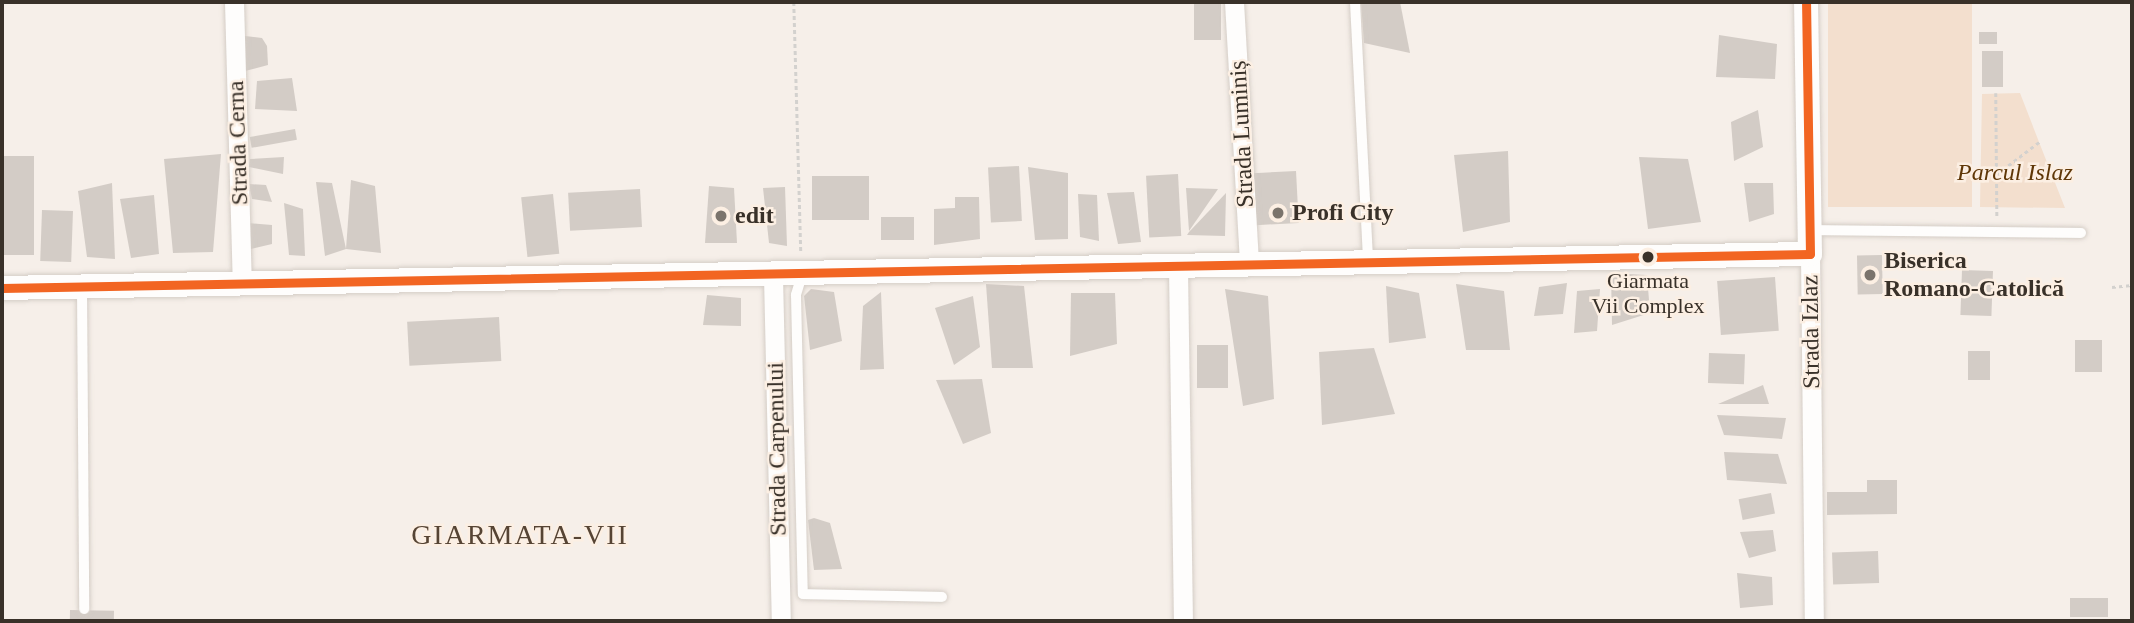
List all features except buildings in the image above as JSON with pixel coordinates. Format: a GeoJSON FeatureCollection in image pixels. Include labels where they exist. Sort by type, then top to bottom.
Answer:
{"type":"FeatureCollection","features":[{"type":"Feature","properties":{"kind":"street","name":"Strada Cerna"},"geometry":{"type":"LineString","coordinates":[[234,2],[242,285]]}},
{"type":"Feature","properties":{"kind":"street","name":"Strada Luminiș"},"geometry":{"type":"LineString","coordinates":[[1234,2],[1249,266]]}},
{"type":"Feature","properties":{"kind":"street","name":"Strada Izlaz"},"geometry":{"type":"LineString","coordinates":[[1806,2],[1814,621]]}},
{"type":"Feature","properties":{"kind":"street"},"geometry":{"type":"LineString","coordinates":[[2,288],[773,276],[1368,263],[1810,242]]}},
{"type":"Feature","properties":{"kind":"street"},"geometry":{"type":"LineString","coordinates":[[1178,267],[1184,621]]}},
{"type":"Feature","properties":{"kind":"street","name":"Strada Carpenului"},"geometry":{"type":"LineString","coordinates":[[773,276],[781,621]]}},
{"type":"Feature","properties":{"kind":"lane"},"geometry":{"type":"LineString","coordinates":[[1355,2],[1368,263]]}},
{"type":"Feature","properties":{"kind":"lane"},"geometry":{"type":"LineString","coordinates":[[1810,242],[1997,232],[2081,233]]}},
{"type":"Feature","properties":{"kind":"lane"},"geometry":{"type":"LineString","coordinates":[[802,275],[796,295],[803,594]]}},
{"type":"Feature","properties":{"kind":"lane"},"geometry":{"type":"LineString","coordinates":[[82,287],[84,609]]}},
{"type":"Feature","properties":{"kind":"lane"},"geometry":{"type":"LineString","coordinates":[[781,594],[942,597]]}},
{"type":"Feature","properties":{"kind":"path"},"geometry":{"type":"LineString","coordinates":[[794,2],[802,275]]}},
{"type":"Feature","properties":{"kind":"path"},"geometry":{"type":"LineString","coordinates":[[1996,93],[1997,232]]}},
{"type":"Feature","properties":{"kind":"path"},"geometry":{"type":"LineString","coordinates":[[1997,174],[2039,142]]}},
{"type":"Feature","properties":{"kind":"path"},"geometry":{"type":"LineString","coordinates":[[2112,287],[2132,285]]}},
{"type":"Feature","properties":{"kind":"green space"},"geometry":{"type":"Polygon","coordinates":[[[1828,2],[1972,2],[1972,207],[1828,207],[1828,2]]]}},
{"type":"Feature","properties":{"kind":"green space","name":"Parcul Islaz"},"geometry":{"type":"Polygon","coordinates":[[[2020,93],[2065,208],[1980,207],[1982,94],[2020,93]]]}},
{"type":"Feature","properties":{"kind":"transit line"},"geometry":{"type":"LineString","coordinates":[[2,288],[1810,254],[1806,2]]}},
{"type":"Feature","properties":{"kind":"place","name":"Profi City"},"geometry":{"type":"Point","coordinates":[1278,213]}},
{"type":"Feature","properties":{"kind":"place","name":"edit"},"geometry":{"type":"Point","coordinates":[721,216]}},
{"type":"Feature","properties":{"kind":"place","name":"Giarmata Vii Complex"},"geometry":{"type":"Point","coordinates":[1648,257]}},
{"type":"Feature","properties":{"kind":"place","name":"Biserica Romano-Catolică"},"geometry":{"type":"Point","coordinates":[1870,275]}},
{"type":"Feature","properties":{"kind":"district","name":"GIARMATA-VII"},"geometry":{"type":"Point","coordinates":[520,535]}}]}
